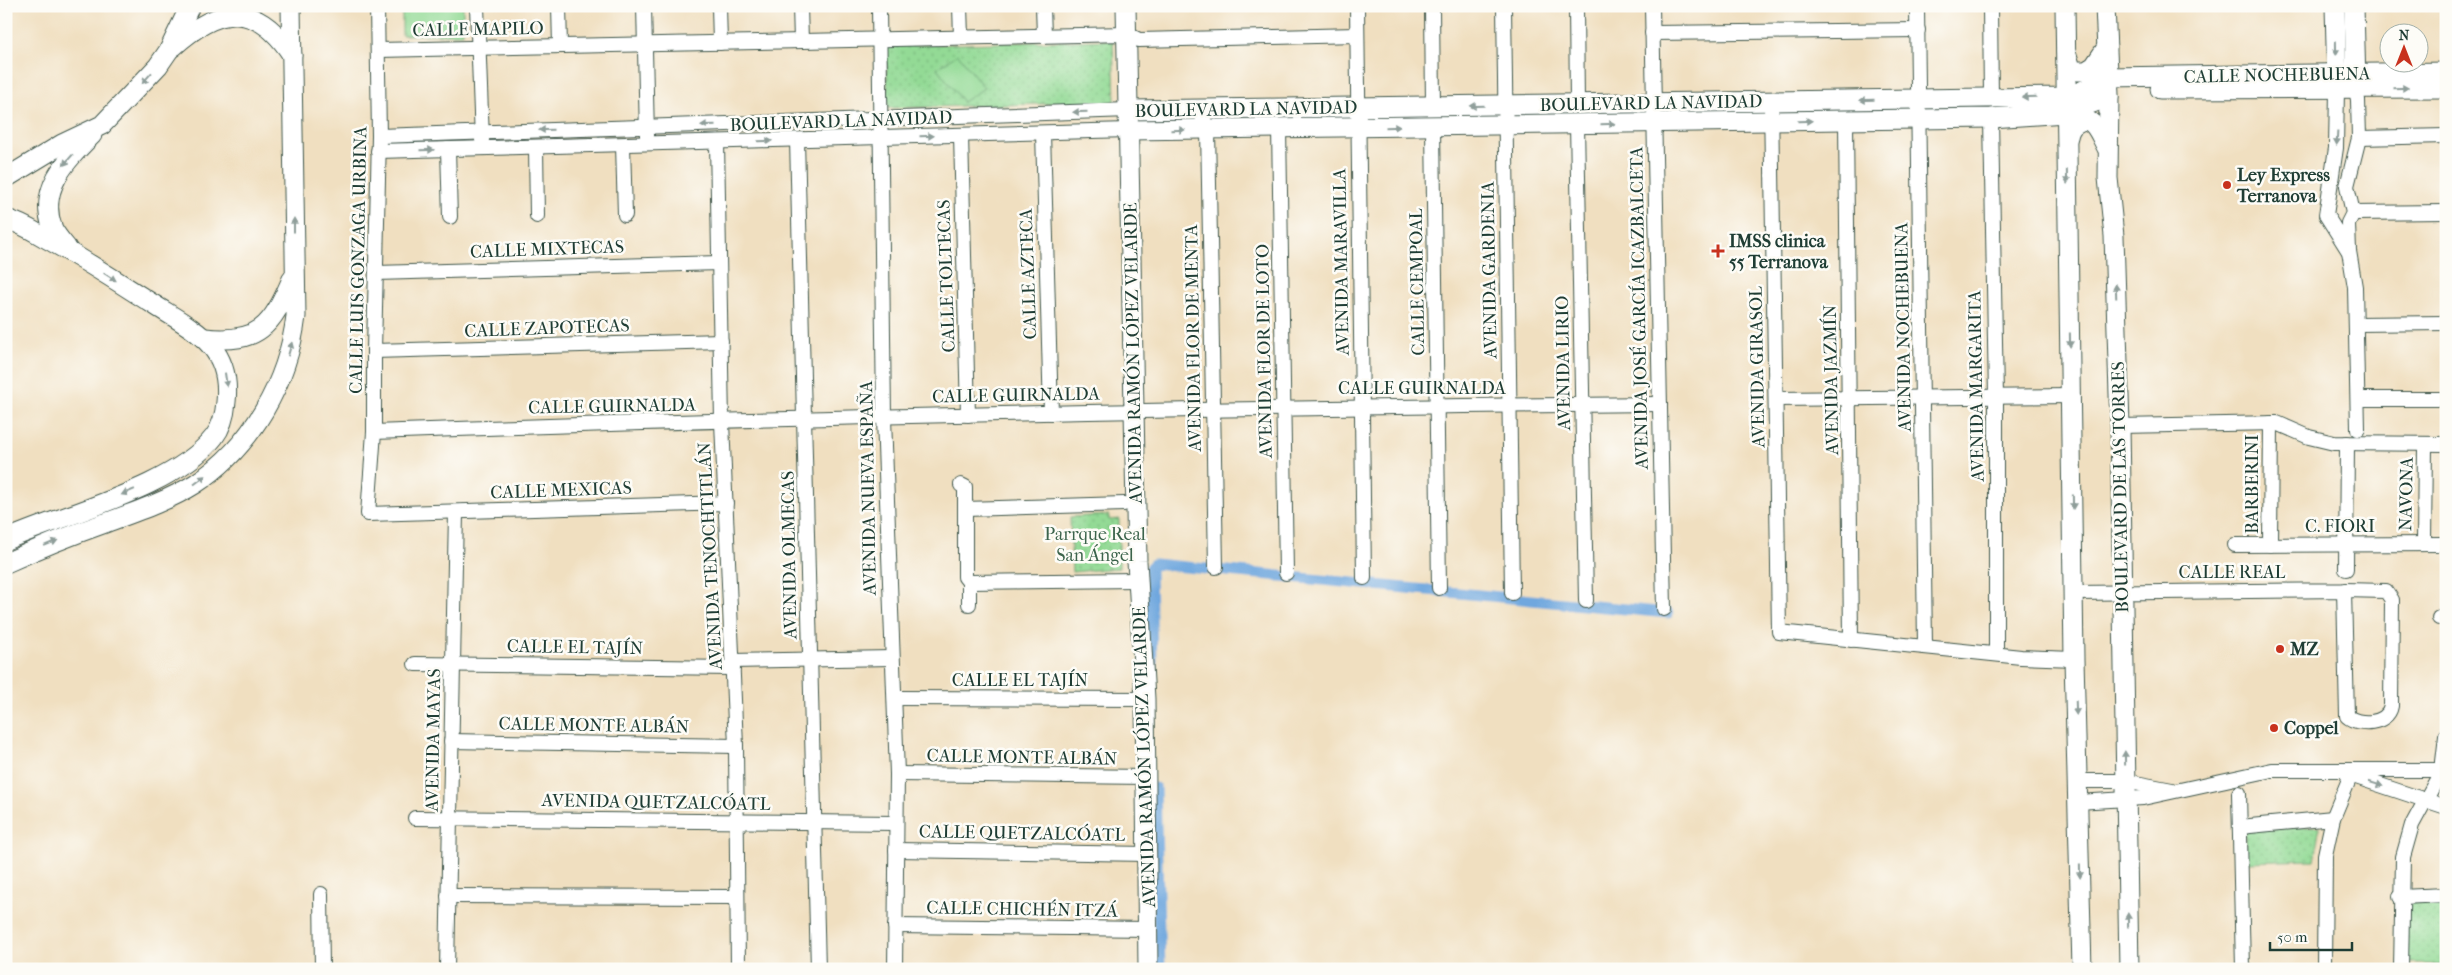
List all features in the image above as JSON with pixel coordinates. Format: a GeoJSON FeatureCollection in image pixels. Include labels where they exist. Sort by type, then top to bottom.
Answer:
{"type":"FeatureCollection","features":[{"type":"Feature","properties":{"kind":"street"},"geometry":{"type":"LineString","coordinates":[[169,50],[190,6]]}},
{"type":"Feature","properties":{"kind":"street"},"geometry":{"type":"LineString","coordinates":[[6,563],[50,543],[144,508],[195,484],[230,454],[248,434],[262,414],[286,366],[293,340],[296,316],[291,6]]}},
{"type":"Feature","properties":{"kind":"street","name":"CALLE LUIS GONZAGA URBINA"},"geometry":{"type":"LineString","coordinates":[[368,514],[374,432],[379,136],[377,6]]}},
{"type":"Feature","properties":{"kind":"street"},"geometry":{"type":"LineString","coordinates":[[477,6],[483,148]]}},
{"type":"Feature","properties":{"kind":"street"},"geometry":{"type":"LineString","coordinates":[[559,6],[560,46]]}},
{"type":"Feature","properties":{"kind":"street"},"geometry":{"type":"LineString","coordinates":[[644,6],[647,144]]}},
{"type":"Feature","properties":{"kind":"street"},"geometry":{"type":"LineString","coordinates":[[719,6],[720,43]]}},
{"type":"Feature","properties":{"kind":"street"},"geometry":{"type":"LineString","coordinates":[[800,6],[801,41]]}},
{"type":"Feature","properties":{"kind":"street","name":"AVENIDA NUEVA ESPAÑA"},"geometry":{"type":"LineString","coordinates":[[879,6],[884,418],[897,774],[895,969]]}},
{"type":"Feature","properties":{"kind":"street"},"geometry":{"type":"LineString","coordinates":[[960,6],[961,37]]}},
{"type":"Feature","properties":{"kind":"street"},"geometry":{"type":"LineString","coordinates":[[1043,6],[1044,36]]}},
{"type":"Feature","properties":{"kind":"street","name":"AVENIDA RAMÓN LÓPEZ VELARDE"},"geometry":{"type":"LineString","coordinates":[[1126,6],[1130,221],[1142,572],[1148,854],[1148,969]]}},
{"type":"Feature","properties":{"kind":"street","name":"AVENIDA MARAVILLA"},"geometry":{"type":"LineString","coordinates":[[1357,6],[1364,578]]}},
{"type":"Feature","properties":{"kind":"street"},"geometry":{"type":"LineString","coordinates":[[1432,6],[1433,107]]}},
{"type":"Feature","properties":{"kind":"street","name":"AVENIDA GARDENIA"},"geometry":{"type":"LineString","coordinates":[[1504,6],[1512,593]]}},
{"type":"Feature","properties":{"kind":"street"},"geometry":{"type":"LineString","coordinates":[[1576,6],[1577,104]]}},
{"type":"Feature","properties":{"kind":"street","name":"AVENIDA JOSÉ GARCÍA ICAZBALCETA"},"geometry":{"type":"LineString","coordinates":[[1652,6],[1664,608]]}},
{"type":"Feature","properties":{"kind":"street","name":"AVENIDA NOCHEBUENA"},"geometry":{"type":"LineString","coordinates":[[1917,6],[1925,647]]}},
{"type":"Feature","properties":{"kind":"street"},"geometry":{"type":"LineString","coordinates":[[1990,6],[1991,98]]}},
{"type":"Feature","properties":{"kind":"street"},"geometry":{"type":"LineString","coordinates":[[2065,6],[2074,659],[2082,969]]}},
{"type":"Feature","properties":{"kind":"street","name":"BOULEVARD DE LAS TORRES"},"geometry":{"type":"LineString","coordinates":[[2106,6],[2109,88],[2108,149],[2114,236],[2120,426],[2121,592],[2129,969]]}},
{"type":"Feature","properties":{"kind":"street"},"geometry":{"type":"LineString","coordinates":[[2335,6],[2336,148],[2326,216],[2348,251],[2355,277],[2358,429]]}},
{"type":"Feature","properties":{"kind":"street"},"geometry":{"type":"LineString","coordinates":[[2348,251],[2351,218],[2347,186],[2359,138],[2354,6]]}},
{"type":"Feature","properties":{"kind":"street"},"geometry":{"type":"LineString","coordinates":[[69,251],[54,229],[49,208],[52,184],[64,163],[141,85],[169,50],[190,32],[211,19],[227,14],[242,14],[255,17],[271,26],[292,55]]}},
{"type":"Feature","properties":{"kind":"street"},"geometry":{"type":"LineString","coordinates":[[1652,33],[1918,30]]}},
{"type":"Feature","properties":{"kind":"street","name":"CALLE MAPILO"},"geometry":{"type":"LineString","coordinates":[[379,50],[1127,34],[1139,40],[1357,35]]}},
{"type":"Feature","properties":{"kind":"street"},"geometry":{"type":"LineString","coordinates":[[2065,51],[2071,68],[2075,71],[2086,71],[2094,66],[2107,46]]}},
{"type":"Feature","properties":{"kind":"street","name":"CALLE NOCHEBUENA"},"geometry":{"type":"LineString","coordinates":[[2356,81],[2446,72]]}},
{"type":"Feature","properties":{"kind":"street","name":"CALLE NOCHEBUENA"},"geometry":{"type":"LineString","coordinates":[[2109,88],[2337,81],[2446,88]]}},
{"type":"Feature","properties":{"kind":"street","name":"BOULEVARD LA NAVIDAD"},"geometry":{"type":"LineString","coordinates":[[378,151],[1129,130],[1990,118],[2066,105],[2092,87],[2109,88]]}},
{"type":"Feature","properties":{"kind":"street","name":"BOULEVARD LA NAVIDAD"},"geometry":{"type":"LineString","coordinates":[[379,136],[1129,110],[1991,98],[2066,105]]}},
{"type":"Feature","properties":{"kind":"street","name":"AVENIDA GIRASOL"},"geometry":{"type":"LineString","coordinates":[[1771,101],[1778,632],[1851,640]]}},
{"type":"Feature","properties":{"kind":"street","name":"AVENIDA FLOR DE MENTA"},"geometry":{"type":"LineString","coordinates":[[1199,110],[1208,129],[1216,567]]}},
{"type":"Feature","properties":{"kind":"street","name":"AVENIDA MARGARITA"},"geometry":{"type":"LineString","coordinates":[[1990,118],[1996,397],[1996,654]]}},
{"type":"Feature","properties":{"kind":"street","name":"AVENIDA JAZMÍN"},"geometry":{"type":"LineString","coordinates":[[1846,120],[1851,640]]}},
{"type":"Feature","properties":{"kind":"street"},"geometry":{"type":"LineString","coordinates":[[2066,145],[2073,126],[2086,120],[2094,124],[2108,149]]}},
{"type":"Feature","properties":{"kind":"street","name":"AVENIDA LIRIO"},"geometry":{"type":"LineString","coordinates":[[1577,124],[1586,601]]}},
{"type":"Feature","properties":{"kind":"street"},"geometry":{"type":"LineString","coordinates":[[6,178],[62,144],[102,125]]}},
{"type":"Feature","properties":{"kind":"street","name":"CALLE CEMPOAL"},"geometry":{"type":"LineString","coordinates":[[1433,126],[1439,588]]}},
{"type":"Feature","properties":{"kind":"street","name":"AVENIDA FLOR DE LOTO"},"geometry":{"type":"LineString","coordinates":[[1279,128],[1286,573]]}},
{"type":"Feature","properties":{"kind":"street","name":"CALLE AZTECA"},"geometry":{"type":"LineString","coordinates":[[1043,133],[1050,414]]}},
{"type":"Feature","properties":{"kind":"street","name":"CALLE TOLTECAS"},"geometry":{"type":"LineString","coordinates":[[961,135],[968,416]]}},
{"type":"Feature","properties":{"kind":"street"},"geometry":{"type":"LineString","coordinates":[[2359,138],[2446,136]]}},
{"type":"Feature","properties":{"kind":"street","name":"AVENIDA OLMECAS"},"geometry":{"type":"LineString","coordinates":[[797,140],[818,969]]}},
{"type":"Feature","properties":{"kind":"street","name":"AVENIDA TENOCHTITLÁN"},"geometry":{"type":"LineString","coordinates":[[717,142],[722,422],[736,746],[738,969]]}},
{"type":"Feature","properties":{"kind":"street"},"geometry":{"type":"LineString","coordinates":[[623,144],[625,215]]}},
{"type":"Feature","properties":{"kind":"street"},"geometry":{"type":"LineString","coordinates":[[536,147],[537,216]]}},
{"type":"Feature","properties":{"kind":"street"},"geometry":{"type":"LineString","coordinates":[[448,150],[450,217]]}},
{"type":"Feature","properties":{"kind":"street"},"geometry":{"type":"LineString","coordinates":[[2331,224],[2351,218],[2446,212]]}},
{"type":"Feature","properties":{"kind":"street"},"geometry":{"type":"LineString","coordinates":[[6,540],[168,475],[197,455],[215,437],[225,414],[228,388],[222,364],[205,338],[69,251],[10,219]]}},
{"type":"Feature","properties":{"kind":"street","name":"CALLE MIXTECAS"},"geometry":{"type":"LineString","coordinates":[[376,273],[719,263]]}},
{"type":"Feature","properties":{"kind":"street"},"geometry":{"type":"LineString","coordinates":[[205,338],[230,341],[242,338],[264,327],[280,308],[294,273]]}},
{"type":"Feature","properties":{"kind":"street"},"geometry":{"type":"LineString","coordinates":[[2356,324],[2446,323]]}},
{"type":"Feature","properties":{"kind":"street","name":"CALLE ZAPOTECAS"},"geometry":{"type":"LineString","coordinates":[[374,351],[721,341]]}},
{"type":"Feature","properties":{"kind":"street"},"geometry":{"type":"LineString","coordinates":[[1776,399],[2071,396]]}},
{"type":"Feature","properties":{"kind":"street"},"geometry":{"type":"LineString","coordinates":[[2358,399],[2446,399]]}},
{"type":"Feature","properties":{"kind":"street","name":"CALLE GUIRNALDA"},"geometry":{"type":"LineString","coordinates":[[374,432],[1213,409],[1660,404]]}},
{"type":"Feature","properties":{"kind":"street"},"geometry":{"type":"LineString","coordinates":[[2120,426],[2271,423],[2291,428],[2321,441],[2446,444]]}},
{"type":"Feature","properties":{"kind":"street","name":"BARBERINI"},"geometry":{"type":"LineString","coordinates":[[2270,544],[2271,423]]}},
{"type":"Feature","properties":{"kind":"street"},"geometry":{"type":"LineString","coordinates":[[2346,569],[2347,443]]}},
{"type":"Feature","properties":{"kind":"street","name":"NAVONA"},"geometry":{"type":"LineString","coordinates":[[2424,544],[2425,444]]}},
{"type":"Feature","properties":{"kind":"street"},"geometry":{"type":"LineString","coordinates":[[961,485],[965,487],[965,576],[969,582],[970,604]]}},
{"type":"Feature","properties":{"kind":"street","name":"CALLE MEXICAS"},"geometry":{"type":"LineString","coordinates":[[368,514],[726,503]]}},
{"type":"Feature","properties":{"kind":"street"},"geometry":{"type":"LineString","coordinates":[[965,509],[1124,504]]}},
{"type":"Feature","properties":{"kind":"street","name":"AVENIDA MAYAS"},"geometry":{"type":"LineString","coordinates":[[447,969],[456,512]]}},
{"type":"Feature","properties":{"kind":"street","name":"C. FIORI"},"geometry":{"type":"LineString","coordinates":[[2235,545],[2446,544]]}},
{"type":"Feature","properties":{"kind":"street"},"geometry":{"type":"LineString","coordinates":[[969,582],[1142,572]]}},
{"type":"Feature","properties":{"kind":"street","name":"CALLE REAL"},"geometry":{"type":"LineString","coordinates":[[2074,593],[2121,592],[2344,590],[2381,590],[2389,594],[2392,600],[2391,706],[2388,717],[2378,721],[2356,721],[2347,716],[2344,590]]}},
{"type":"Feature","properties":{"kind":"street"},"geometry":{"type":"LineString","coordinates":[[1851,640],[1996,654],[2074,659]]}},
{"type":"Feature","properties":{"kind":"street","name":"CALLE EL TAJÍN"},"geometry":{"type":"LineString","coordinates":[[415,664],[733,665],[810,660],[892,658]]}},
{"type":"Feature","properties":{"kind":"street","name":"CALLE EL TAJÍN"},"geometry":{"type":"LineString","coordinates":[[895,698],[1144,699]]}},
{"type":"Feature","properties":{"kind":"street"},"geometry":{"type":"LineString","coordinates":[[2401,969],[2400,897],[2403,857],[2412,825],[2444,770],[2446,736]]}},
{"type":"Feature","properties":{"kind":"street","name":"CALLE MONTE ALBÁN"},"geometry":{"type":"LineString","coordinates":[[452,741],[736,746]]}},
{"type":"Feature","properties":{"kind":"street"},"geometry":{"type":"LineString","coordinates":[[2078,802],[2125,800],[2176,791],[2256,772],[2288,769],[2330,769],[2352,772],[2444,770]]}},
{"type":"Feature","properties":{"kind":"street"},"geometry":{"type":"LineString","coordinates":[[2352,772],[2446,807]]}},
{"type":"Feature","properties":{"kind":"street"},"geometry":{"type":"LineString","coordinates":[[2324,969],[2324,855],[2333,818],[2352,772]]}},
{"type":"Feature","properties":{"kind":"street","name":"CALLE MONTE ALBÁN"},"geometry":{"type":"LineString","coordinates":[[897,774],[1146,776]]}},
{"type":"Feature","properties":{"kind":"street"},"geometry":{"type":"LineString","coordinates":[[2078,781],[2125,781],[2176,791]]}},
{"type":"Feature","properties":{"kind":"street"},"geometry":{"type":"LineString","coordinates":[[2240,793],[2243,969]]}},
{"type":"Feature","properties":{"kind":"street","name":"AVENIDA QUETZALCÓATL"},"geometry":{"type":"LineString","coordinates":[[415,818],[896,823]]}},
{"type":"Feature","properties":{"kind":"street"},"geometry":{"type":"LineString","coordinates":[[2240,827],[2333,818]]}},
{"type":"Feature","properties":{"kind":"street","name":"CALLE QUETZALCÓATL"},"geometry":{"type":"LineString","coordinates":[[896,850],[1148,854]]}},
{"type":"Feature","properties":{"kind":"street"},"geometry":{"type":"LineString","coordinates":[[321,894],[322,969]]}},
{"type":"Feature","properties":{"kind":"street"},"geometry":{"type":"LineString","coordinates":[[448,896],[737,897]]}},
{"type":"Feature","properties":{"kind":"street"},"geometry":{"type":"LineString","coordinates":[[2400,897],[2446,896]]}},
{"type":"Feature","properties":{"kind":"street","name":"CALLE CHICHÉN ITZÁ"},"geometry":{"type":"LineString","coordinates":[[895,926],[1149,930]]}},
{"type":"Feature","properties":{"kind":"green space"},"geometry":{"type":"Polygon","coordinates":[[[402,6],[463,6],[463,34],[402,35],[402,6]]]}},
{"type":"Feature","properties":{"kind":"green space"},"geometry":{"type":"Polygon","coordinates":[[[1113,40],[1115,102],[888,108],[886,46],[1113,40]]]}},
{"type":"Feature","properties":{"kind":"green space"},"geometry":{"type":"Polygon","coordinates":[[[958,54],[984,88],[963,102],[937,68],[958,54]]]}},
{"type":"Feature","properties":{"kind":"green space","name":"Parrque Real San Ángel"},"geometry":{"type":"Polygon","coordinates":[[[1109,515],[1109,520],[1119,519],[1119,568],[1072,572],[1070,517],[1109,515]]]}},
{"type":"Feature","properties":{"kind":"green space"},"geometry":{"type":"Polygon","coordinates":[[[2320,826],[2314,860],[2245,862],[2245,831],[2320,826]]]}},
{"type":"Feature","properties":{"kind":"green space"},"geometry":{"type":"Polygon","coordinates":[[[2401,902],[2444,902],[2445,964],[2402,964],[2401,902]]]}},
{"type":"Feature","properties":{"kind":"waterway"},"geometry":{"type":"LineString","coordinates":[[1152,669],[1150,568],[1154,564],[1668,613]]}},
{"type":"Feature","properties":{"kind":"waterway"},"geometry":{"type":"LineString","coordinates":[[1155,788],[1160,969]]}},
{"type":"Feature","properties":{"kind":"place","name":"Ley Express Terranova"},"geometry":{"type":"Point","coordinates":[2227,185]}},
{"type":"Feature","properties":{"kind":"place","name":"IMSS clinica 55 Terranova"},"geometry":{"type":"Point","coordinates":[1718,251]}},
{"type":"Feature","properties":{"kind":"place","name":"MZ"},"geometry":{"type":"Point","coordinates":[2280,649]}},
{"type":"Feature","properties":{"kind":"place","name":"Coppel"},"geometry":{"type":"Point","coordinates":[2274,728]}}]}
